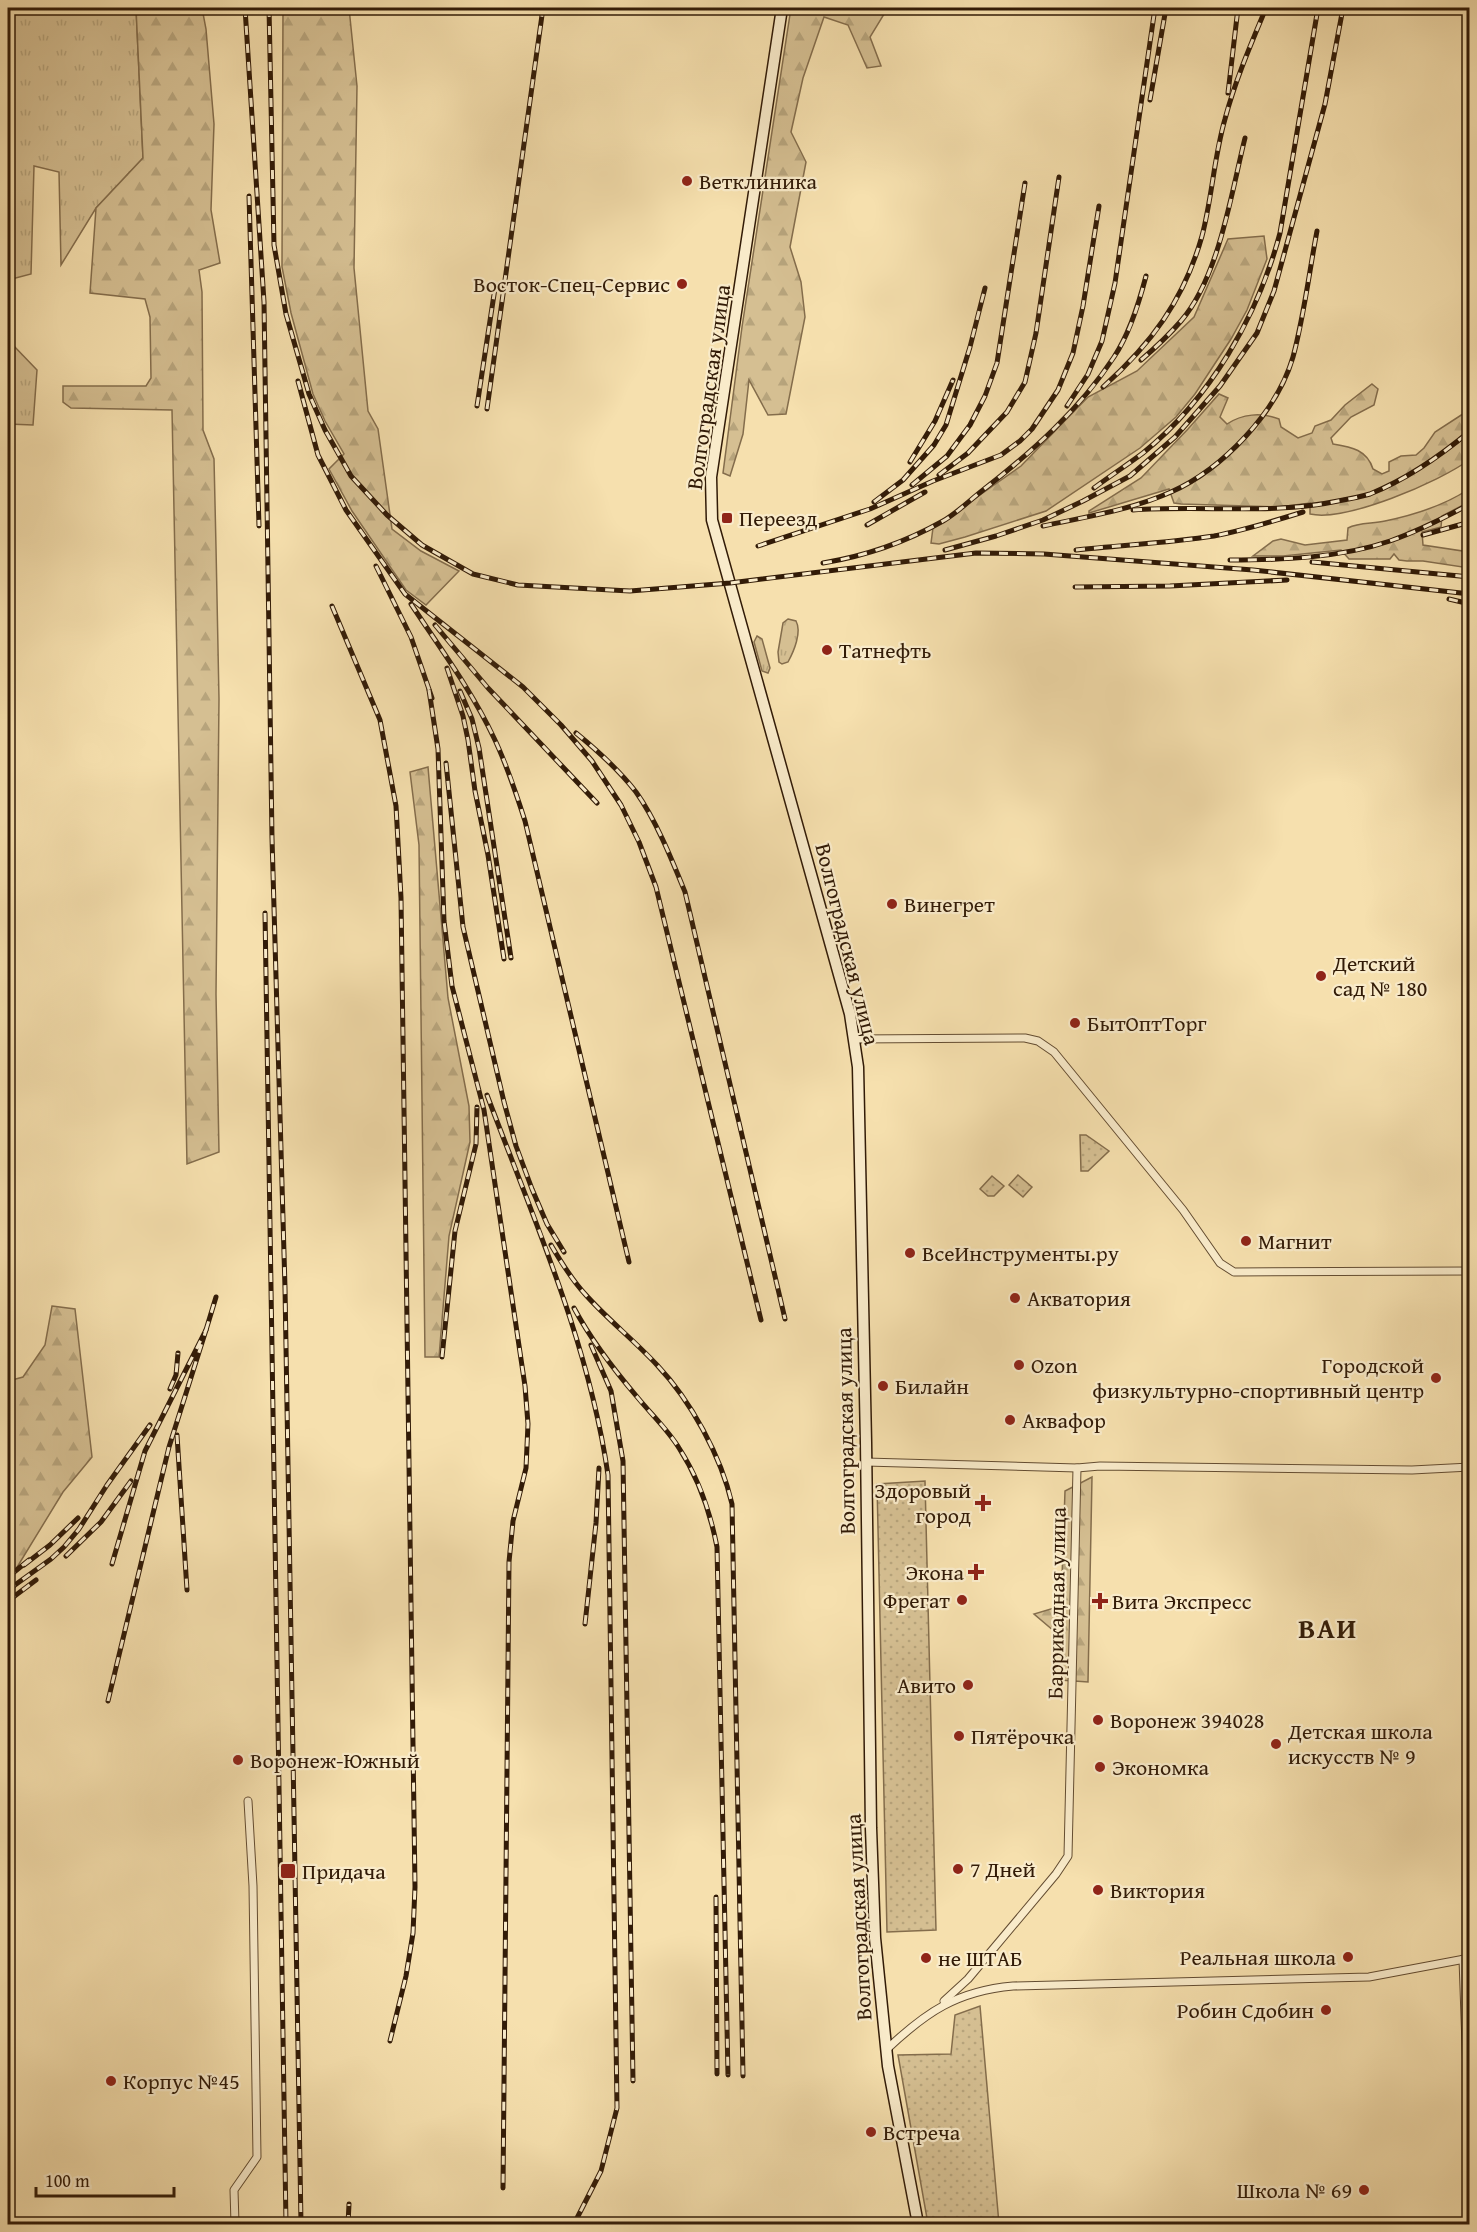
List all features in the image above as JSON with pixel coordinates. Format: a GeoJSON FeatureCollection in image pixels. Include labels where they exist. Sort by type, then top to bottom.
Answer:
{"type":"FeatureCollection","features":[{"type":"Feature","properties":{"kind":"main road","name":"Волгоградская улица"},"geometry":{"type":"LineString","coordinates":[[782,8],[711,477],[712,520],[847,1003],[855,1039],[858,1067],[871,1828],[875,1938],[886,2050],[918,2224]]}},
{"type":"Feature","properties":{"kind":"street"},"geometry":{"type":"LineString","coordinates":[[855,1039],[1025,1038],[1046,1045],[1061,1060],[1183,1210],[1220,1263],[1234,1272],[1470,1271]]}},
{"type":"Feature","properties":{"kind":"street"},"geometry":{"type":"LineString","coordinates":[[866,1462],[1077,1468],[1100,1466],[1412,1470],[1470,1467]]}},
{"type":"Feature","properties":{"kind":"street","name":"Баррикадная улица"},"geometry":{"type":"LineString","coordinates":[[933,2012],[968,1979],[1050,1881],[1068,1856],[1077,1468]]}},
{"type":"Feature","properties":{"kind":"street"},"geometry":{"type":"LineString","coordinates":[[235,2224],[234,2190],[257,2157],[253,1886],[248,1801]]}},
{"type":"Feature","properties":{"kind":"street"},"geometry":{"type":"LineString","coordinates":[[1466,1958],[1467,2074],[1470,2079]]}},
{"type":"Feature","properties":{"kind":"street","name":"Баррикадная улица"},"geometry":{"type":"LineString","coordinates":[[886,2050],[905,2032],[933,2012],[956,1998],[986,1988],[1369,1977],[1466,1958]]}},
{"type":"Feature","properties":{"kind":"green space"},"geometry":{"type":"Polygon","coordinates":[[[8,8],[136,8],[143,158],[96,208],[61,265],[59,172],[34,166],[31,274],[8,280],[8,8]]]}},
{"type":"Feature","properties":{"kind":"green space"},"geometry":{"type":"Polygon","coordinates":[[[136,8],[202,8],[206,29],[214,124],[211,210],[220,263],[199,270],[202,292],[203,430],[214,459],[216,547],[219,699],[216,994],[219,1152],[187,1164],[172,410],[71,408],[63,402],[63,386],[146,386],[151,378],[150,317],[145,299],[90,293],[96,208],[143,158],[136,8]]]}},
{"type":"Feature","properties":{"kind":"green space"},"geometry":{"type":"Polygon","coordinates":[[[283,8],[349,8],[357,86],[354,268],[368,411],[378,429],[392,529],[421,551],[459,571],[426,605],[406,590],[352,511],[329,469],[344,454],[313,394],[291,313],[282,267],[283,8]]]}},
{"type":"Feature","properties":{"kind":"green space"},"geometry":{"type":"Polygon","coordinates":[[[791,8],[885,8],[886,11],[870,37],[881,66],[867,68],[848,25],[824,17],[803,78],[791,132],[806,162],[790,247],[801,282],[805,317],[786,414],[768,415],[749,380],[743,434],[730,476],[723,473],[742,327],[791,8]]]}},
{"type":"Feature","properties":{"kind":"green space"},"geometry":{"type":"Polygon","coordinates":[[[1264,236],[1267,259],[1247,310],[1195,394],[1176,417],[1140,448],[1046,511],[965,537],[939,544],[931,543],[933,528],[1021,466],[1088,397],[1137,371],[1194,317],[1228,239],[1264,236]]]}},
{"type":"Feature","properties":{"kind":"green space"},"geometry":{"type":"Polygon","coordinates":[[[8,344],[12,344],[37,370],[33,425],[8,424],[8,344]]]}},
{"type":"Feature","properties":{"kind":"green space"},"geometry":{"type":"Polygon","coordinates":[[[1372,384],[1378,389],[1374,405],[1351,417],[1331,438],[1333,444],[1358,450],[1367,458],[1373,469],[1382,474],[1389,471],[1389,462],[1401,456],[1416,455],[1435,432],[1469,410],[1469,460],[1437,479],[1392,498],[1346,512],[1326,515],[1310,514],[1310,503],[1278,507],[1174,503],[1169,489],[1089,513],[1141,478],[1219,394],[1228,398],[1220,417],[1227,424],[1245,416],[1265,415],[1279,419],[1281,427],[1298,438],[1312,433],[1315,426],[1331,420],[1345,405],[1372,384]]]}},
{"type":"Feature","properties":{"kind":"green space"},"geometry":{"type":"Polygon","coordinates":[[[1469,489],[1469,502],[1442,516],[1441,527],[1422,532],[1423,545],[1469,552],[1469,568],[1399,560],[1394,554],[1390,559],[1349,559],[1341,550],[1283,556],[1253,556],[1273,541],[1281,539],[1305,545],[1347,540],[1348,528],[1352,526],[1385,521],[1418,512],[1440,505],[1469,489]]]}},
{"type":"Feature","properties":{"kind":"green space"},"geometry":{"type":"Polygon","coordinates":[[[788,619],[796,621],[798,636],[788,662],[782,664],[779,662],[778,652],[783,623],[788,619]]]}},
{"type":"Feature","properties":{"kind":"green space"},"geometry":{"type":"Polygon","coordinates":[[[757,636],[762,639],[770,668],[768,673],[762,671],[754,642],[757,636]]]}},
{"type":"Feature","properties":{"kind":"green space"},"geometry":{"type":"Polygon","coordinates":[[[428,767],[448,998],[469,1106],[470,1142],[449,1236],[439,1357],[425,1357],[419,845],[410,772],[428,767]]]}},
{"type":"Feature","properties":{"kind":"green space"},"geometry":{"type":"Polygon","coordinates":[[[1080,1135],[1086,1135],[1109,1151],[1088,1171],[1081,1171],[1080,1135]]]}},
{"type":"Feature","properties":{"kind":"green space"},"geometry":{"type":"Polygon","coordinates":[[[1018,1175],[1032,1187],[1023,1197],[1009,1185],[1018,1175]]]}},
{"type":"Feature","properties":{"kind":"green space"},"geometry":{"type":"Polygon","coordinates":[[[992,1176],[1004,1186],[994,1196],[988,1196],[980,1189],[992,1176]]]}},
{"type":"Feature","properties":{"kind":"green space"},"geometry":{"type":"Polygon","coordinates":[[[52,1306],[75,1309],[92,1457],[63,1492],[8,1582],[8,1381],[23,1377],[45,1345],[52,1306]]]}},
{"type":"Feature","properties":{"kind":"green space"},"geometry":{"type":"Polygon","coordinates":[[[1092,1477],[1088,1682],[1060,1680],[1061,1637],[1034,1614],[1061,1606],[1065,1491],[1092,1477]]]}},
{"type":"Feature","properties":{"kind":"green space"},"geometry":{"type":"Polygon","coordinates":[[[925,1481],[936,1930],[887,1932],[877,1484],[925,1481]]]}},
{"type":"Feature","properties":{"kind":"green space"},"geometry":{"type":"Polygon","coordinates":[[[980,2006],[999,2224],[928,2224],[898,2055],[951,2054],[955,2015],[980,2006]]]}},
{"type":"Feature","properties":{"kind":"railway"},"geometry":{"type":"LineString","coordinates":[[245,8],[264,302],[272,838],[285,1288],[301,2224]]}},
{"type":"Feature","properties":{"kind":"railway"},"geometry":{"type":"LineString","coordinates":[[269,8],[274,245],[286,314],[309,394],[325,430],[351,476],[387,515],[422,545],[473,574],[518,585],[630,591],[730,583],[976,553],[1044,554],[1253,570],[1470,594]]}},
{"type":"Feature","properties":{"kind":"railway"},"geometry":{"type":"LineString","coordinates":[[487,409],[543,8]]}},
{"type":"Feature","properties":{"kind":"railway"},"geometry":{"type":"LineString","coordinates":[[1067,406],[1088,374],[1102,341],[1115,283],[1155,8]]}},
{"type":"Feature","properties":{"kind":"railway"},"geometry":{"type":"LineString","coordinates":[[1150,100],[1166,8]]}},
{"type":"Feature","properties":{"kind":"railway"},"geometry":{"type":"LineString","coordinates":[[1228,93],[1238,8]]}},
{"type":"Feature","properties":{"kind":"railway"},"geometry":{"type":"LineString","coordinates":[[1103,387],[1151,337],[1186,281],[1202,236],[1221,133],[1229,105],[1266,8]]}},
{"type":"Feature","properties":{"kind":"railway"},"geometry":{"type":"LineString","coordinates":[[1094,488],[1143,453],[1190,408],[1210,382],[1245,325],[1271,264],[1280,233],[1318,8]]}},
{"type":"Feature","properties":{"kind":"railway"},"geometry":{"type":"LineString","coordinates":[[945,550],[1043,520],[1130,476],[1175,437],[1220,386],[1257,333],[1274,291],[1325,104],[1343,8]]}},
{"type":"Feature","properties":{"kind":"railway"},"geometry":{"type":"LineString","coordinates":[[1141,360],[1181,321],[1205,282],[1229,209],[1245,138]]}},
{"type":"Feature","properties":{"kind":"railway"},"geometry":{"type":"LineString","coordinates":[[939,475],[968,453],[1007,412],[1025,382],[1036,333],[1059,177]]}},
{"type":"Feature","properties":{"kind":"railway"},"geometry":{"type":"LineString","coordinates":[[912,485],[947,456],[970,425],[985,396],[997,363],[1025,183]]}},
{"type":"Feature","properties":{"kind":"railway"},"geometry":{"type":"LineString","coordinates":[[249,196],[259,526]]}},
{"type":"Feature","properties":{"kind":"railway"},"geometry":{"type":"LineString","coordinates":[[758,546],[870,509],[933,481],[1001,455],[1020,441],[1032,429],[1058,390],[1073,353],[1099,206]]}},
{"type":"Feature","properties":{"kind":"railway"},"geometry":{"type":"LineString","coordinates":[[1043,526],[1124,508],[1171,492],[1210,469],[1246,436],[1274,398],[1293,357],[1317,231]]}},
{"type":"Feature","properties":{"kind":"railway"},"geometry":{"type":"LineString","coordinates":[[823,563],[885,547],[943,521],[1037,445],[1071,412],[1101,376],[1120,348],[1137,307],[1146,276]]}},
{"type":"Feature","properties":{"kind":"railway"},"geometry":{"type":"LineString","coordinates":[[477,406],[495,288]]}},
{"type":"Feature","properties":{"kind":"railway"},"geometry":{"type":"LineString","coordinates":[[874,502],[903,480],[934,445],[946,425],[985,288]]}},
{"type":"Feature","properties":{"kind":"railway"},"geometry":{"type":"LineString","coordinates":[[910,462],[935,421],[953,380]]}},
{"type":"Feature","properties":{"kind":"railway"},"geometry":{"type":"LineString","coordinates":[[298,381],[318,455],[346,510],[405,594],[523,687],[561,725],[592,761],[621,805],[639,842],[656,887],[761,1320]]}},
{"type":"Feature","properties":{"kind":"railway"},"geometry":{"type":"LineString","coordinates":[[1133,510],[1287,508],[1358,497],[1384,488],[1410,474],[1470,431]]}},
{"type":"Feature","properties":{"kind":"railway"},"geometry":{"type":"LineString","coordinates":[[867,525],[925,492]]}},
{"type":"Feature","properties":{"kind":"railway"},"geometry":{"type":"LineString","coordinates":[[1230,560],[1311,557],[1371,547],[1411,533],[1470,504]]}},
{"type":"Feature","properties":{"kind":"railway"},"geometry":{"type":"LineString","coordinates":[[1076,550],[1214,536],[1303,512]]}},
{"type":"Feature","properties":{"kind":"railway"},"geometry":{"type":"LineString","coordinates":[[1423,535],[1470,522]]}},
{"type":"Feature","properties":{"kind":"railway"},"geometry":{"type":"LineString","coordinates":[[1312,562],[1470,577]]}},
{"type":"Feature","properties":{"kind":"railway"},"geometry":{"type":"LineString","coordinates":[[376,566],[411,637],[432,698]]}},
{"type":"Feature","properties":{"kind":"railway"},"geometry":{"type":"LineString","coordinates":[[1075,587],[1170,586],[1287,580]]}},
{"type":"Feature","properties":{"kind":"railway"},"geometry":{"type":"LineString","coordinates":[[1449,599],[1470,604]]}},
{"type":"Feature","properties":{"kind":"railway"},"geometry":{"type":"LineString","coordinates":[[411,604],[476,703],[503,758],[525,821],[629,1262]]}},
{"type":"Feature","properties":{"kind":"railway"},"geometry":{"type":"LineString","coordinates":[[332,606],[380,720],[396,806],[401,898],[415,1887],[413,1933],[406,1976],[390,2041]]}},
{"type":"Feature","properties":{"kind":"railway"},"geometry":{"type":"LineString","coordinates":[[435,625],[488,688],[597,803]]}},
{"type":"Feature","properties":{"kind":"railway"},"geometry":{"type":"LineString","coordinates":[[447,668],[463,716],[468,740],[504,959]]}},
{"type":"Feature","properties":{"kind":"railway"},"geometry":{"type":"LineString","coordinates":[[429,690],[438,749],[444,921],[452,986],[484,1110],[525,1386],[528,1424],[526,1468],[513,1521],[509,1562],[503,2188]]}},
{"type":"Feature","properties":{"kind":"railway"},"geometry":{"type":"LineString","coordinates":[[460,691],[472,719],[479,748],[511,958]]}},
{"type":"Feature","properties":{"kind":"railway"},"geometry":{"type":"LineString","coordinates":[[576,733],[608,761],[636,792],[657,828],[685,892],[785,1319]]}},
{"type":"Feature","properties":{"kind":"railway"},"geometry":{"type":"LineString","coordinates":[[446,763],[463,927],[504,1102],[516,1146],[532,1189],[547,1224],[564,1252]]}},
{"type":"Feature","properties":{"kind":"railway"},"geometry":{"type":"LineString","coordinates":[[265,913],[286,2224]]}},
{"type":"Feature","properties":{"kind":"railway"},"geometry":{"type":"LineString","coordinates":[[487,1095],[541,1235],[574,1330],[588,1378],[608,1475],[617,2108],[601,2171],[574,2224]]}},
{"type":"Feature","properties":{"kind":"railway"},"geometry":{"type":"LineString","coordinates":[[442,1357],[455,1231],[476,1144],[477,1107]]}},
{"type":"Feature","properties":{"kind":"railway"},"geometry":{"type":"LineString","coordinates":[[551,1245],[580,1289],[657,1365],[682,1395],[712,1448],[732,1504],[743,2076]]}},
{"type":"Feature","properties":{"kind":"railway"},"geometry":{"type":"LineString","coordinates":[[206,1330],[216,1297]]}},
{"type":"Feature","properties":{"kind":"railway"},"geometry":{"type":"LineString","coordinates":[[574,1308],[604,1355],[679,1448],[703,1496],[717,1547],[728,2075]]}},
{"type":"Feature","properties":{"kind":"railway"},"geometry":{"type":"LineString","coordinates":[[108,1701],[169,1447],[206,1330],[145,1451],[112,1564]]}},
{"type":"Feature","properties":{"kind":"railway"},"geometry":{"type":"LineString","coordinates":[[591,1345],[611,1391],[623,1461],[633,2081]]}},
{"type":"Feature","properties":{"kind":"railway"},"geometry":{"type":"LineString","coordinates":[[170,1389],[176,1375],[178,1353]]}},
{"type":"Feature","properties":{"kind":"railway"},"geometry":{"type":"LineString","coordinates":[[8,1590],[64,1547],[79,1529],[150,1425]]}},
{"type":"Feature","properties":{"kind":"railway"},"geometry":{"type":"LineString","coordinates":[[177,1435],[187,1590]]}},
{"type":"Feature","properties":{"kind":"railway"},"geometry":{"type":"LineString","coordinates":[[585,1624],[596,1523],[599,1468]]}},
{"type":"Feature","properties":{"kind":"railway"},"geometry":{"type":"LineString","coordinates":[[66,1556],[101,1522],[131,1481]]}},
{"type":"Feature","properties":{"kind":"railway"},"geometry":{"type":"LineString","coordinates":[[24,1565],[50,1545],[78,1518]]}},
{"type":"Feature","properties":{"kind":"railway"},"geometry":{"type":"LineString","coordinates":[[8,1577],[29,1560]]}},
{"type":"Feature","properties":{"kind":"railway"},"geometry":{"type":"LineString","coordinates":[[8,1601],[36,1580]]}},
{"type":"Feature","properties":{"kind":"railway"},"geometry":{"type":"LineString","coordinates":[[716,1897],[717,2074]]}},
{"type":"Feature","properties":{"kind":"railway"},"geometry":{"type":"LineString","coordinates":[[348,2224],[349,2204]]}},
{"type":"Feature","properties":{"kind":"place","name":"Ветклиника"},"geometry":{"type":"Point","coordinates":[687,181]}},
{"type":"Feature","properties":{"kind":"place","name":"Восток-Спец-Сервис"},"geometry":{"type":"Point","coordinates":[682,284]}},
{"type":"Feature","properties":{"kind":"place","name":"Переезд"},"geometry":{"type":"Point","coordinates":[727,518]}},
{"type":"Feature","properties":{"kind":"place","name":"Татнефть"},"geometry":{"type":"Point","coordinates":[827,650]}},
{"type":"Feature","properties":{"kind":"place","name":"Винегрет"},"geometry":{"type":"Point","coordinates":[892,904]}},
{"type":"Feature","properties":{"kind":"place","name":"Детский сад № 180"},"geometry":{"type":"Point","coordinates":[1321,976]}},
{"type":"Feature","properties":{"kind":"place","name":"БытОптТорг"},"geometry":{"type":"Point","coordinates":[1075,1023]}},
{"type":"Feature","properties":{"kind":"place","name":"Магнит"},"geometry":{"type":"Point","coordinates":[1246,1241]}},
{"type":"Feature","properties":{"kind":"place","name":"ВсеИнструменты.ру"},"geometry":{"type":"Point","coordinates":[910,1253]}},
{"type":"Feature","properties":{"kind":"place","name":"Акватория"},"geometry":{"type":"Point","coordinates":[1015,1298]}},
{"type":"Feature","properties":{"kind":"place","name":"Ozon"},"geometry":{"type":"Point","coordinates":[1019,1365]}},
{"type":"Feature","properties":{"kind":"place","name":"Городской физкультурно-спортивный центр"},"geometry":{"type":"Point","coordinates":[1436,1378]}},
{"type":"Feature","properties":{"kind":"place","name":"Билайн"},"geometry":{"type":"Point","coordinates":[883,1386]}},
{"type":"Feature","properties":{"kind":"place","name":"Аквафор"},"geometry":{"type":"Point","coordinates":[1010,1420]}},
{"type":"Feature","properties":{"kind":"place","name":"Здоровый город"},"geometry":{"type":"Point","coordinates":[983,1503]}},
{"type":"Feature","properties":{"kind":"place","name":"Экона"},"geometry":{"type":"Point","coordinates":[976,1572]}},
{"type":"Feature","properties":{"kind":"place","name":"Фрегат"},"geometry":{"type":"Point","coordinates":[962,1600]}},
{"type":"Feature","properties":{"kind":"place","name":"Вита Экспресс"},"geometry":{"type":"Point","coordinates":[1100,1601]}},
{"type":"Feature","properties":{"kind":"place","name":"Авито"},"geometry":{"type":"Point","coordinates":[968,1685]}},
{"type":"Feature","properties":{"kind":"place","name":"Воронеж 394028"},"geometry":{"type":"Point","coordinates":[1098,1720]}},
{"type":"Feature","properties":{"kind":"place","name":"Пятёрочка"},"geometry":{"type":"Point","coordinates":[959,1736]}},
{"type":"Feature","properties":{"kind":"place","name":"Детская школа искусств № 9"},"geometry":{"type":"Point","coordinates":[1276,1744]}},
{"type":"Feature","properties":{"kind":"place","name":"Воронеж-Южный"},"geometry":{"type":"Point","coordinates":[238,1760]}},
{"type":"Feature","properties":{"kind":"place","name":"Экономка"},"geometry":{"type":"Point","coordinates":[1100,1767]}},
{"type":"Feature","properties":{"kind":"place","name":"7 Дней"},"geometry":{"type":"Point","coordinates":[958,1869]}},
{"type":"Feature","properties":{"kind":"place","name":"Придача"},"geometry":{"type":"Point","coordinates":[288,1871]}},
{"type":"Feature","properties":{"kind":"place","name":"Виктория"},"geometry":{"type":"Point","coordinates":[1098,1890]}},
{"type":"Feature","properties":{"kind":"place","name":"Реальная школа"},"geometry":{"type":"Point","coordinates":[1348,1957]}},
{"type":"Feature","properties":{"kind":"place","name":"не ШТАБ"},"geometry":{"type":"Point","coordinates":[926,1958]}},
{"type":"Feature","properties":{"kind":"place","name":"Робин Сдобин"},"geometry":{"type":"Point","coordinates":[1326,2010]}},
{"type":"Feature","properties":{"kind":"place","name":"Корпус №45"},"geometry":{"type":"Point","coordinates":[111,2081]}},
{"type":"Feature","properties":{"kind":"place","name":"Встреча"},"geometry":{"type":"Point","coordinates":[871,2132]}},
{"type":"Feature","properties":{"kind":"place","name":"Школа № 69"},"geometry":{"type":"Point","coordinates":[1364,2190]}},
{"type":"Feature","properties":{"kind":"district","name":"ВАИ"},"geometry":{"type":"Point","coordinates":[1328,1627]}}]}
